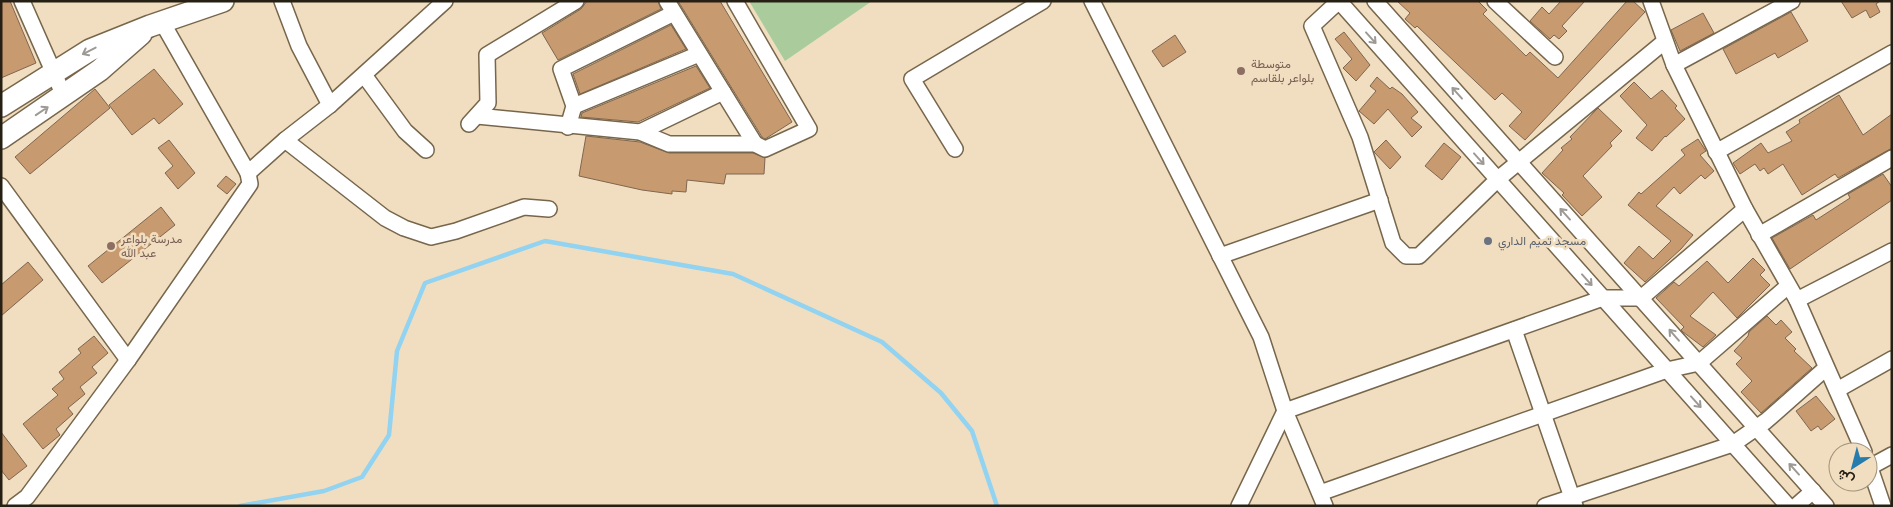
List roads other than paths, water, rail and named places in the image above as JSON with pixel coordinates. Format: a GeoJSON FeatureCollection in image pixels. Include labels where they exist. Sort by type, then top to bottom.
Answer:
{"type":"FeatureCollection","features":[{"type":"Feature","properties":{"kind":"main road"},"geometry":{"type":"LineString","coordinates":[[1,106],[90,50],[156,24],[223,1]]}},
{"type":"Feature","properties":{"kind":"main road"},"geometry":{"type":"LineString","coordinates":[[1,138],[64,96],[156,24]]}},
{"type":"Feature","properties":{"kind":"street"},"geometry":{"type":"LineString","coordinates":[[22,1],[52,73],[64,96]]}},
{"type":"Feature","properties":{"kind":"street"},"geometry":{"type":"LineString","coordinates":[[282,1],[299,46],[330,105]]}},
{"type":"Feature","properties":{"kind":"street"},"geometry":{"type":"LineString","coordinates":[[248,173],[285,140],[330,105],[445,1]]}},
{"type":"Feature","properties":{"kind":"street"},"geometry":{"type":"LineString","coordinates":[[576,1],[487,55],[488,103],[473,120],[640,132],[669,144],[755,144],[765,149],[809,129],[735,1]]}},
{"type":"Feature","properties":{"kind":"street"},"geometry":{"type":"LineString","coordinates":[[955,149],[912,78],[1043,1]]}},
{"type":"Feature","properties":{"kind":"street"},"geometry":{"type":"LineString","coordinates":[[1092,1],[1261,337],[1285,411],[1322,499],[1543,414],[1667,370],[1698,363],[1788,286]]}},
{"type":"Feature","properties":{"kind":"street"},"geometry":{"type":"LineString","coordinates":[[1664,42],[1498,179],[1419,256],[1406,256],[1393,243],[1360,137],[1312,26],[1339,1],[1498,179],[1788,506]]}},
{"type":"Feature","properties":{"kind":"street"},"geometry":{"type":"LineString","coordinates":[[1374,1],[1826,506]]}},
{"type":"Feature","properties":{"kind":"street"},"geometry":{"type":"LineString","coordinates":[[1495,1],[1555,57]]}},
{"type":"Feature","properties":{"kind":"street"},"geometry":{"type":"LineString","coordinates":[[1674,65],[1792,1]]}},
{"type":"Feature","properties":{"kind":"street"},"geometry":{"type":"LineString","coordinates":[[1655,3],[1664,42],[1674,65],[1745,208],[1797,300],[1860,442]]}},
{"type":"Feature","properties":{"kind":"street"},"geometry":{"type":"LineString","coordinates":[[568,126],[574,106],[561,69],[670,7],[755,144]]}},
{"type":"Feature","properties":{"kind":"street"},"geometry":{"type":"LineString","coordinates":[[15,506],[27,497],[128,360],[250,184],[248,173],[156,24]]}},
{"type":"Feature","properties":{"kind":"street"},"geometry":{"type":"LineString","coordinates":[[1716,152],[1892,53]]}},
{"type":"Feature","properties":{"kind":"street"},"geometry":{"type":"LineString","coordinates":[[574,106],[699,54]]}},
{"type":"Feature","properties":{"kind":"street"},"geometry":{"type":"LineString","coordinates":[[364,75],[404,131],[426,150]]}},
{"type":"Feature","properties":{"kind":"street"},"geometry":{"type":"LineString","coordinates":[[640,132],[723,92]]}},
{"type":"Feature","properties":{"kind":"street"},"geometry":{"type":"LineString","coordinates":[[285,140],[385,218],[404,228],[431,237],[456,231],[524,207],[548,209]]}},
{"type":"Feature","properties":{"kind":"street"},"geometry":{"type":"LineString","coordinates":[[1759,234],[1892,158]]}},
{"type":"Feature","properties":{"kind":"street"},"geometry":{"type":"LineString","coordinates":[[1,186],[128,360]]}},
{"type":"Feature","properties":{"kind":"street"},"geometry":{"type":"LineString","coordinates":[[1220,256],[1380,200]]}},
{"type":"Feature","properties":{"kind":"street"},"geometry":{"type":"LineString","coordinates":[[1238,506],[1285,411],[1603,298],[1641,298],[1745,208]]}},
{"type":"Feature","properties":{"kind":"street"},"geometry":{"type":"LineString","coordinates":[[1797,300],[1892,251]]}},
{"type":"Feature","properties":{"kind":"street"},"geometry":{"type":"LineString","coordinates":[[1514,330],[1573,502]]}},
{"type":"Feature","properties":{"kind":"street"},"geometry":{"type":"LineString","coordinates":[[1837,390],[1892,359]]}},
{"type":"Feature","properties":{"kind":"street"},"geometry":{"type":"LineString","coordinates":[[1544,506],[1573,502],[1733,444],[1757,428],[1826,368]]}},
{"type":"Feature","properties":{"kind":"street"},"geometry":{"type":"LineString","coordinates":[[1878,460],[1892,455]]}},
{"type":"Feature","properties":{"kind":"street"},"geometry":{"type":"LineString","coordinates":[[1796,506],[1813,491]]}},
{"type":"Feature","properties":{"kind":"street"},"geometry":{"type":"LineString","coordinates":[[1878,491],[1883,506]]}},
{"type":"Feature","properties":{"kind":"waterway"},"geometry":{"type":"LineString","coordinates":[[240,506],[324,491],[362,477],[389,435],[397,351],[425,283],[545,241],[733,274],[882,342],[941,393],[972,431],[997,506]]}},
{"type":"Feature","properties":{"kind":"place","name":"متوسطة بلواعر بلقاسم"},"geometry":{"type":"Point","coordinates":[1241,71]}},
{"type":"Feature","properties":{"kind":"place","name":"مسجد تميم الداري"},"geometry":{"type":"Point","coordinates":[1488,241]}},
{"type":"Feature","properties":{"kind":"place","name":"مدرسة بلواعر عبد الله"},"geometry":{"type":"Point","coordinates":[111,246]}}]}
